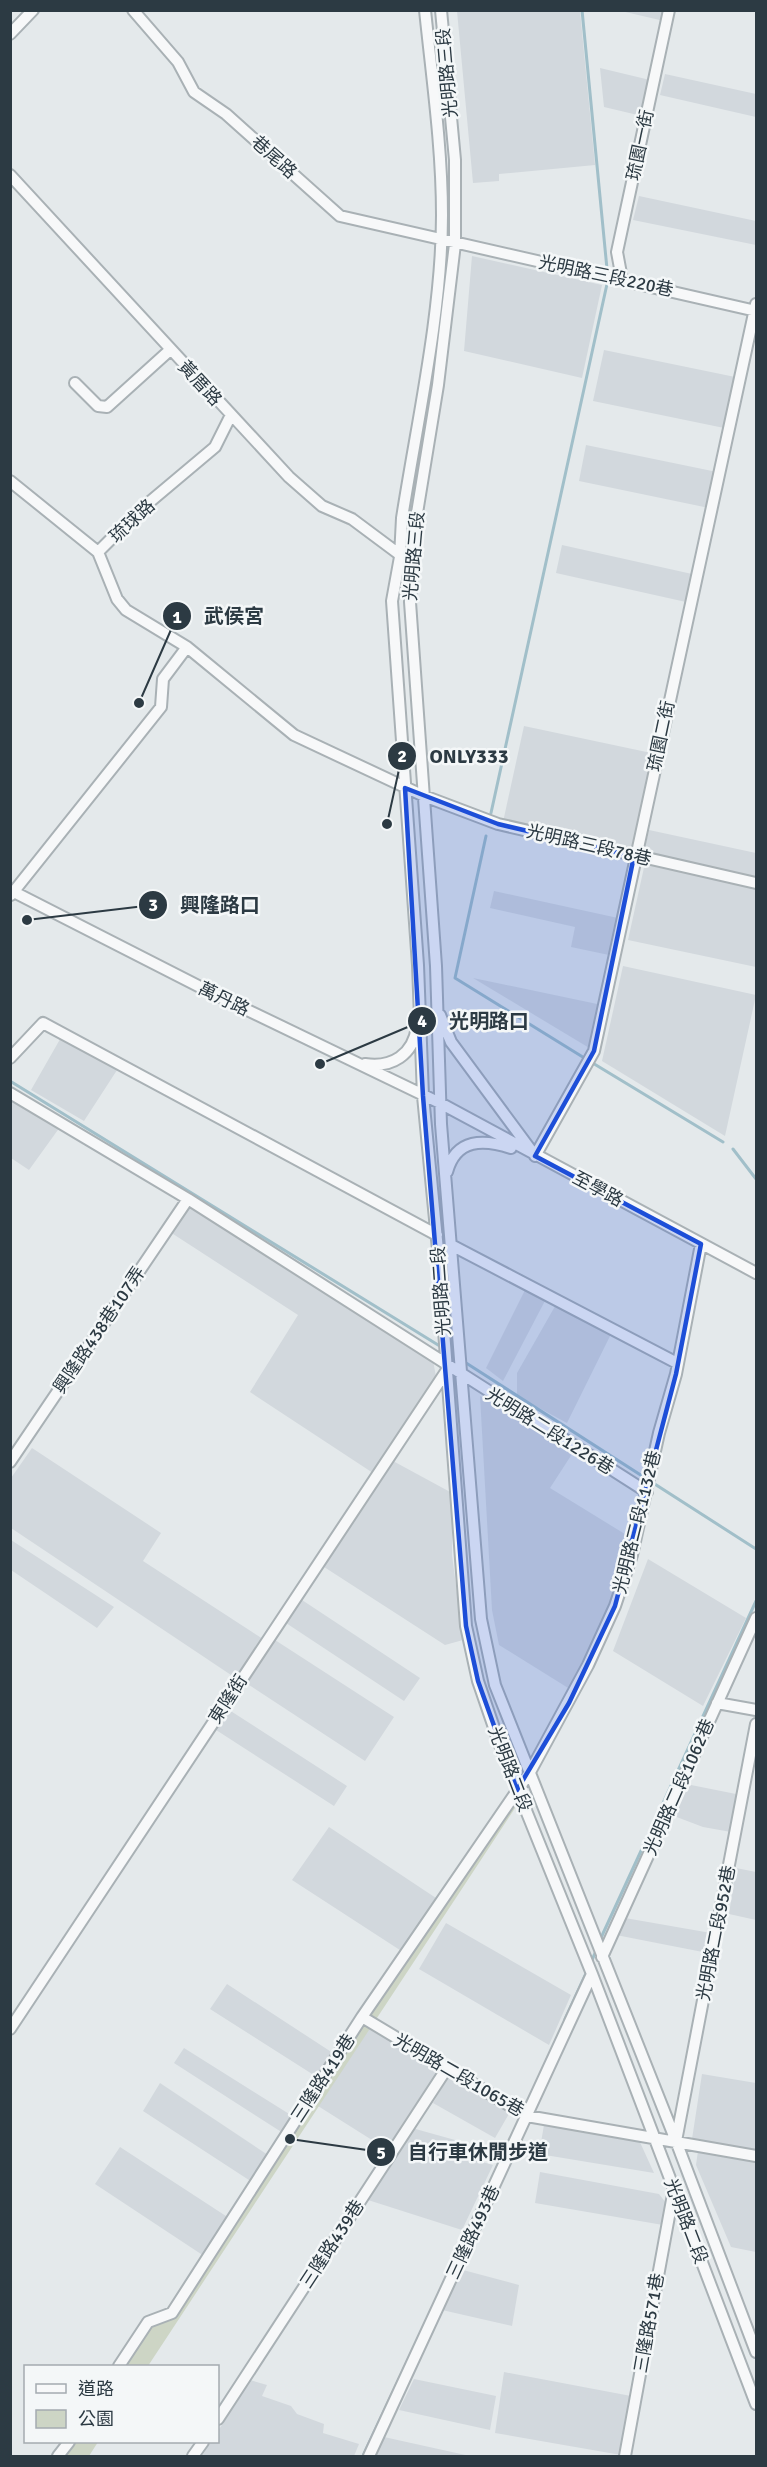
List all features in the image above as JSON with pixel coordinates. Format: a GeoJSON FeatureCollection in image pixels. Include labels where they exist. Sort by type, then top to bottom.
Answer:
{"type":"FeatureCollection","features":[{"type":"Feature","properties":{"kind":"street"},"geometry":{"type":"LineString","coordinates":[[10,34],[33,10]]}},
{"type":"Feature","properties":{"kind":"street","name":"巷尾路"},"geometry":{"type":"LineString","coordinates":[[133,10],[178,62],[195,92],[226,114],[340,216],[455,244]]}},
{"type":"Feature","properties":{"kind":"street","name":"光明路三段"},"geometry":{"type":"LineString","coordinates":[[423,1095],[420,1012],[392,601],[400,557],[402,518],[434,310],[441,240],[439,152],[425,10]]}},
{"type":"Feature","properties":{"kind":"street","name":"光明路三段"},"geometry":{"type":"LineString","coordinates":[[440,1103],[437,1008],[411,628],[417,513],[438,385],[455,244],[455,159],[441,10]]}},
{"type":"Feature","properties":{"kind":"street","name":"琉園一街"},"geometry":{"type":"LineString","coordinates":[[622,279],[617,252],[669,10]]}},
{"type":"Feature","properties":{"kind":"street","name":"黃厝路"},"geometry":{"type":"LineString","coordinates":[[10,176],[289,477],[322,506],[352,519],[400,557]]}},
{"type":"Feature","properties":{"kind":"street","name":"光明路三段220巷"},"geometry":{"type":"LineString","coordinates":[[455,244],[756,309]]}},
{"type":"Feature","properties":{"kind":"street","name":"琉園二街"},"geometry":{"type":"LineString","coordinates":[[535,1156],[594,1052],[634,856],[756,309]]}},
{"type":"Feature","properties":{"kind":"street"},"geometry":{"type":"LineString","coordinates":[[75,382],[98,406],[107,407],[170,350]]}},
{"type":"Feature","properties":{"kind":"street","name":"琉球路"},"geometry":{"type":"LineString","coordinates":[[231,415],[215,447],[140,510],[98,552],[117,599],[126,610],[187,647],[284,729],[424,796]]}},
{"type":"Feature","properties":{"kind":"street"},"geometry":{"type":"LineString","coordinates":[[10,481],[74,535],[98,552]]}},
{"type":"Feature","properties":{"kind":"street"},"geometry":{"type":"LineString","coordinates":[[400,557],[414,559]]}},
{"type":"Feature","properties":{"kind":"street"},"geometry":{"type":"LineString","coordinates":[[12,893],[161,708],[163,679],[187,647]]}},
{"type":"Feature","properties":{"kind":"street","name":"光明路三段78巷"},"geometry":{"type":"LineString","coordinates":[[424,796],[498,824],[756,883]]}},
{"type":"Feature","properties":{"kind":"street","name":"萬丹路"},"geometry":{"type":"LineString","coordinates":[[12,893],[440,1103]]}},
{"type":"Feature","properties":{"kind":"street"},"geometry":{"type":"LineString","coordinates":[[437,1008],[451,1041],[535,1156]]}},
{"type":"Feature","properties":{"kind":"street"},"geometry":{"type":"LineString","coordinates":[[356,1063],[377,1066],[395,1063],[408,1051],[416,1034],[420,1012]]}},
{"type":"Feature","properties":{"kind":"street"},"geometry":{"type":"LineString","coordinates":[[10,1058],[43,1023],[436,1236]]}},
{"type":"Feature","properties":{"kind":"street","name":"光明路二段1226巷"},"geometry":{"type":"LineString","coordinates":[[10,1093],[188,1199],[647,1492]]}},
{"type":"Feature","properties":{"kind":"street","name":"光明路二段"},"geometry":{"type":"LineString","coordinates":[[423,1095],[436,1236],[481,1619],[495,1685],[671,2140],[756,2352]]}},
{"type":"Feature","properties":{"kind":"street","name":"至學路"},"geometry":{"type":"LineString","coordinates":[[440,1103],[756,1273]]}},
{"type":"Feature","properties":{"kind":"street","name":"光明路二段"},"geometry":{"type":"LineString","coordinates":[[440,1103],[453,1246],[453,1369],[466,1626],[478,1681],[756,2404]]}},
{"type":"Feature","properties":{"kind":"street"},"geometry":{"type":"LineString","coordinates":[[446,1176],[449,1164],[456,1155],[466,1146],[481,1141],[535,1156]]}},
{"type":"Feature","properties":{"kind":"street","name":"興隆路438巷107弄"},"geometry":{"type":"LineString","coordinates":[[10,1462],[188,1199]]}},
{"type":"Feature","properties":{"kind":"street","name":"光明路二段1132巷"},"geometry":{"type":"LineString","coordinates":[[520,1786],[579,1684],[615,1606],[647,1492],[677,1363],[701,1244]]}},
{"type":"Feature","properties":{"kind":"street"},"geometry":{"type":"LineString","coordinates":[[453,1246],[677,1363]]}},
{"type":"Feature","properties":{"kind":"street","name":"東隆街"},"geometry":{"type":"LineString","coordinates":[[10,2029],[453,1369]]}},
{"type":"Feature","properties":{"kind":"street","name":"光明路二段1062巷"},"geometry":{"type":"LineString","coordinates":[[602,1957],[756,1618]]}},
{"type":"Feature","properties":{"kind":"street"},"geometry":{"type":"LineString","coordinates":[[717,1703],[756,1710]]}},
{"type":"Feature","properties":{"kind":"street","name":"光明路二段952巷"},"geometry":{"type":"LineString","coordinates":[[671,2140],[756,1724]]}},
{"type":"Feature","properties":{"kind":"street","name":"三隆路419巷"},"geometry":{"type":"LineString","coordinates":[[120,2365],[148,2322],[172,2313],[362,2017],[520,1786]]}},
{"type":"Feature","properties":{"kind":"street","name":"三隆路493巷"},"geometry":{"type":"LineString","coordinates":[[369,2457],[524,2114],[592,1974]]}},
{"type":"Feature","properties":{"kind":"street","name":"光明路二段1065巷"},"geometry":{"type":"LineString","coordinates":[[362,2017],[524,2114],[756,2156]]}},
{"type":"Feature","properties":{"kind":"street","name":"三隆路439巷"},"geometry":{"type":"LineString","coordinates":[[219,2417],[447,2068]]}},
{"type":"Feature","properties":{"kind":"street","name":"三隆路571巷"},"geometry":{"type":"LineString","coordinates":[[625,2457],[674,2189]]}},
{"type":"Feature","properties":{"kind":"street"},"geometry":{"type":"LineString","coordinates":[[58,2457],[68,2443]]}},
{"type":"Feature","properties":{"kind":"street"},"geometry":{"type":"LineString","coordinates":[[193,2457],[202,2443]]}},
{"type":"Feature","properties":{"kind":"highlighted area"},"geometry":{"type":"Polygon","coordinates":[[[405,788],[498,824],[634,856],[594,1051],[535,1156],[701,1244],[676,1374],[615,1606],[569,1703],[517,1790],[478,1681],[466,1626],[423,1096],[405,788]]]}},
{"type":"Feature","properties":{"kind":"shaded area"},"geometry":{"type":"Polygon","coordinates":[[[457,11],[580,11],[595,165],[499,174],[499,181],[473,183],[457,11]]]}},
{"type":"Feature","properties":{"kind":"shaded area"},"geometry":{"type":"Polygon","coordinates":[[[621,11],[666,11],[664,21],[621,11]]]}},
{"type":"Feature","properties":{"kind":"shaded area"},"geometry":{"type":"Polygon","coordinates":[[[600,68],[650,80],[642,116],[604,107],[600,68]]]}},
{"type":"Feature","properties":{"kind":"shaded area"},"geometry":{"type":"Polygon","coordinates":[[[665,74],[756,94],[756,117],[660,95],[665,74]]]}},
{"type":"Feature","properties":{"kind":"shaded area"},"geometry":{"type":"Polygon","coordinates":[[[639,196],[756,221],[756,245],[633,220],[639,196]]]}},
{"type":"Feature","properties":{"kind":"shaded area"},"geometry":{"type":"Polygon","coordinates":[[[472,256],[602,285],[582,378],[464,351],[472,256]]]}},
{"type":"Feature","properties":{"kind":"shaded area"},"geometry":{"type":"Polygon","coordinates":[[[604,350],[740,378],[729,429],[593,401],[604,350]]]}},
{"type":"Feature","properties":{"kind":"shaded area"},"geometry":{"type":"Polygon","coordinates":[[[586,445],[717,472],[709,508],[579,481],[586,445]]]}},
{"type":"Feature","properties":{"kind":"shaded area"},"geometry":{"type":"Polygon","coordinates":[[[562,545],[692,574],[686,602],[556,573],[562,545]]]}},
{"type":"Feature","properties":{"kind":"shaded area"},"geometry":{"type":"Polygon","coordinates":[[[524,726],[656,754],[635,850],[503,822],[524,726]]]}},
{"type":"Feature","properties":{"kind":"shaded area"},"geometry":{"type":"Polygon","coordinates":[[[649,830],[756,853],[756,879],[643,855],[649,830]]]}},
{"type":"Feature","properties":{"kind":"shaded area"},"geometry":{"type":"Polygon","coordinates":[[[645,863],[756,887],[756,967],[628,940],[645,863]]]}},
{"type":"Feature","properties":{"kind":"shaded area"},"geometry":{"type":"Polygon","coordinates":[[[494,891],[618,918],[609,955],[571,947],[575,927],[490,908],[494,891]]]}},
{"type":"Feature","properties":{"kind":"shaded area"},"geometry":{"type":"Polygon","coordinates":[[[623,966],[756,995],[725,1136],[602,1061],[623,966]]]}},
{"type":"Feature","properties":{"kind":"shaded area"},"geometry":{"type":"Polygon","coordinates":[[[473,978],[602,1005],[591,1049],[473,978]]]}},
{"type":"Feature","properties":{"kind":"shaded area"},"geometry":{"type":"Polygon","coordinates":[[[63,1034],[119,1067],[84,1121],[31,1090],[63,1034]]]}},
{"type":"Feature","properties":{"kind":"shaded area"},"geometry":{"type":"Polygon","coordinates":[[[10,1097],[60,1127],[29,1170],[11,1158],[10,1097]]]}},
{"type":"Feature","properties":{"kind":"shaded area"},"geometry":{"type":"Polygon","coordinates":[[[187,1205],[433,1360],[436,1377],[373,1473],[250,1392],[298,1315],[170,1232],[187,1205]]]}},
{"type":"Feature","properties":{"kind":"shaded area"},"geometry":{"type":"Polygon","coordinates":[[[527,1286],[547,1297],[503,1381],[486,1368],[527,1286]]]}},
{"type":"Feature","properties":{"kind":"shaded area"},"geometry":{"type":"Polygon","coordinates":[[[558,1301],[612,1332],[567,1423],[517,1396],[517,1373],[558,1301]]]}},
{"type":"Feature","properties":{"kind":"shaded area"},"geometry":{"type":"Polygon","coordinates":[[[480,1396],[574,1451],[550,1488],[633,1539],[612,1604],[573,1691],[499,1645],[492,1610],[480,1396]]]}},
{"type":"Feature","properties":{"kind":"shaded area"},"geometry":{"type":"Polygon","coordinates":[[[32,1448],[161,1533],[143,1561],[263,1639],[237,1679],[11,1528],[11,1478],[32,1448]]]}},
{"type":"Feature","properties":{"kind":"shaded area"},"geometry":{"type":"Polygon","coordinates":[[[393,1461],[452,1493],[452,1555],[463,1640],[445,1645],[321,1565],[393,1461]]]}},
{"type":"Feature","properties":{"kind":"shaded area"},"geometry":{"type":"Polygon","coordinates":[[[11,1540],[114,1607],[97,1628],[11,1570],[11,1540]]]}},
{"type":"Feature","properties":{"kind":"shaded area"},"geometry":{"type":"Polygon","coordinates":[[[648,1559],[746,1618],[703,1706],[613,1651],[648,1559]]]}},
{"type":"Feature","properties":{"kind":"shaded area"},"geometry":{"type":"Polygon","coordinates":[[[302,1600],[420,1678],[404,1701],[286,1623],[302,1600]]]}},
{"type":"Feature","properties":{"kind":"shaded area"},"geometry":{"type":"Polygon","coordinates":[[[275,1640],[394,1717],[365,1761],[246,1683],[275,1640]]]}},
{"type":"Feature","properties":{"kind":"shaded area"},"geometry":{"type":"Polygon","coordinates":[[[226,1708],[347,1786],[334,1806],[213,1728],[226,1708]]]}},
{"type":"Feature","properties":{"kind":"shaded area"},"geometry":{"type":"Polygon","coordinates":[[[686,1784],[741,1795],[731,1832],[703,1827],[674,1816],[686,1784]]]}},
{"type":"Feature","properties":{"kind":"shaded area"},"geometry":{"type":"Polygon","coordinates":[[[329,1827],[439,1900],[406,1954],[292,1880],[329,1827]]]}},
{"type":"Feature","properties":{"kind":"shaded area"},"geometry":{"type":"Polygon","coordinates":[[[736,1868],[756,1872],[756,1920],[729,1914],[736,1868]]]}},
{"type":"Feature","properties":{"kind":"shaded area"},"geometry":{"type":"Polygon","coordinates":[[[625,1918],[711,1933],[713,1954],[616,1935],[625,1918]]]}},
{"type":"Feature","properties":{"kind":"shaded area"},"geometry":{"type":"Polygon","coordinates":[[[446,1923],[571,1995],[549,2045],[419,1969],[446,1923]]]}},
{"type":"Feature","properties":{"kind":"shaded area"},"geometry":{"type":"Polygon","coordinates":[[[227,1984],[336,2055],[320,2079],[210,2009],[227,1984]]]}},
{"type":"Feature","properties":{"kind":"shaded area"},"geometry":{"type":"Polygon","coordinates":[[[369,2027],[441,2073],[391,2152],[318,2106],[369,2027]]]}},
{"type":"Feature","properties":{"kind":"shaded area"},"geometry":{"type":"Polygon","coordinates":[[[184,2048],[294,2117],[283,2133],[174,2063],[184,2048]]]}},
{"type":"Feature","properties":{"kind":"shaded area"},"geometry":{"type":"Polygon","coordinates":[[[702,2074],[756,2083],[756,2151],[692,2139],[702,2074]]]}},
{"type":"Feature","properties":{"kind":"shaded area"},"geometry":{"type":"Polygon","coordinates":[[[448,2077],[510,2112],[495,2138],[433,2103],[448,2077]]]}},
{"type":"Feature","properties":{"kind":"shaded area"},"geometry":{"type":"Polygon","coordinates":[[[160,2083],[268,2155],[252,2182],[143,2111],[160,2083]]]}},
{"type":"Feature","properties":{"kind":"shaded area"},"geometry":{"type":"Polygon","coordinates":[[[544,2125],[639,2140],[654,2173],[539,2154],[544,2125]]]}},
{"type":"Feature","properties":{"kind":"shaded area"},"geometry":{"type":"Polygon","coordinates":[[[412,2128],[455,2140],[457,2155],[493,2165],[462,2230],[368,2200],[412,2128]]]}},
{"type":"Feature","properties":{"kind":"shaded area"},"geometry":{"type":"Polygon","coordinates":[[[120,2147],[229,2218],[204,2256],[95,2184],[120,2147]]]}},
{"type":"Feature","properties":{"kind":"shaded area"},"geometry":{"type":"Polygon","coordinates":[[[698,2151],[756,2161],[756,2252],[731,2247],[696,2165],[698,2151]]]}},
{"type":"Feature","properties":{"kind":"shaded area"},"geometry":{"type":"Polygon","coordinates":[[[540,2172],[659,2194],[666,2203],[663,2225],[535,2203],[540,2172]]]}},
{"type":"Feature","properties":{"kind":"shaded area"},"geometry":{"type":"Polygon","coordinates":[[[463,2270],[519,2285],[512,2326],[442,2310],[463,2270]]]}},
{"type":"Feature","properties":{"kind":"shaded area"},"geometry":{"type":"Polygon","coordinates":[[[504,2372],[631,2396],[621,2455],[495,2433],[504,2372]]]}},
{"type":"Feature","properties":{"kind":"shaded area"},"geometry":{"type":"Polygon","coordinates":[[[414,2379],[496,2396],[490,2430],[399,2410],[414,2379]]]}},
{"type":"Feature","properties":{"kind":"shaded area"},"geometry":{"type":"Polygon","coordinates":[[[250,2380],[267,2385],[262,2396],[291,2406],[297,2414],[324,2424],[323,2433],[359,2444],[354,2456],[202,2456],[210,2443],[219,2443],[219,2429],[250,2380]]]}},
{"type":"Feature","properties":{"kind":"shaded area"},"geometry":{"type":"Polygon","coordinates":[[[384,2437],[470,2456],[376,2456],[384,2437]]]}},
{"type":"Feature","properties":{"kind":"green space"},"geometry":{"type":"Polygon","coordinates":[[[517,1790],[521,1799],[149,2365],[120,2365],[148,2322],[172,2313],[517,1790]]]}},
{"type":"Feature","properties":{"kind":"green space"},"geometry":{"type":"Polygon","coordinates":[[[68,2443],[97,2443],[89,2456],[58,2456],[68,2443]]]}},
{"type":"Feature","properties":{"kind":"waterway"},"geometry":{"type":"LineString","coordinates":[[582,10],[607,269]]}},
{"type":"Feature","properties":{"kind":"waterway"},"geometry":{"type":"LineString","coordinates":[[491,813],[607,284]]}},
{"type":"Feature","properties":{"kind":"waterway"},"geometry":{"type":"LineString","coordinates":[[486,836],[455,978],[586,1059]]}},
{"type":"Feature","properties":{"kind":"waterway"},"geometry":{"type":"LineString","coordinates":[[591,1062],[723,1142]]}},
{"type":"Feature","properties":{"kind":"waterway"},"geometry":{"type":"LineString","coordinates":[[10,1081],[443,1348]]}},
{"type":"Feature","properties":{"kind":"waterway"},"geometry":{"type":"LineString","coordinates":[[733,1149],[756,1179]]}},
{"type":"Feature","properties":{"kind":"waterway"},"geometry":{"type":"LineString","coordinates":[[463,1361],[756,1549]]}},
{"type":"Feature","properties":{"kind":"waterway"},"geometry":{"type":"LineString","coordinates":[[600,1940],[756,1601]]}},
{"type":"Feature","properties":{"kind":"waterway"},"geometry":{"type":"LineString","coordinates":[[591,1962],[597,1949]]}},
{"type":"Feature","properties":{"kind":"waterway"},"geometry":{"type":"LineString","coordinates":[[565,2019],[587,1971]]}},
{"type":"Feature","properties":{"kind":"waterway"},"geometry":{"type":"LineString","coordinates":[[363,2456],[437,2298]]}},
{"type":"Feature","properties":{"kind":"place","name":"武侯宮"},"geometry":{"type":"Point","coordinates":[139,703]}},
{"type":"Feature","properties":{"kind":"place","name":"ONLY333"},"geometry":{"type":"Point","coordinates":[387,824]}},
{"type":"Feature","properties":{"kind":"place","name":"興隆路口"},"geometry":{"type":"Point","coordinates":[27,920]}},
{"type":"Feature","properties":{"kind":"place","name":"光明路口"},"geometry":{"type":"Point","coordinates":[320,1064]}},
{"type":"Feature","properties":{"kind":"place","name":"自行車休閒步道"},"geometry":{"type":"Point","coordinates":[290,2139]}}]}
